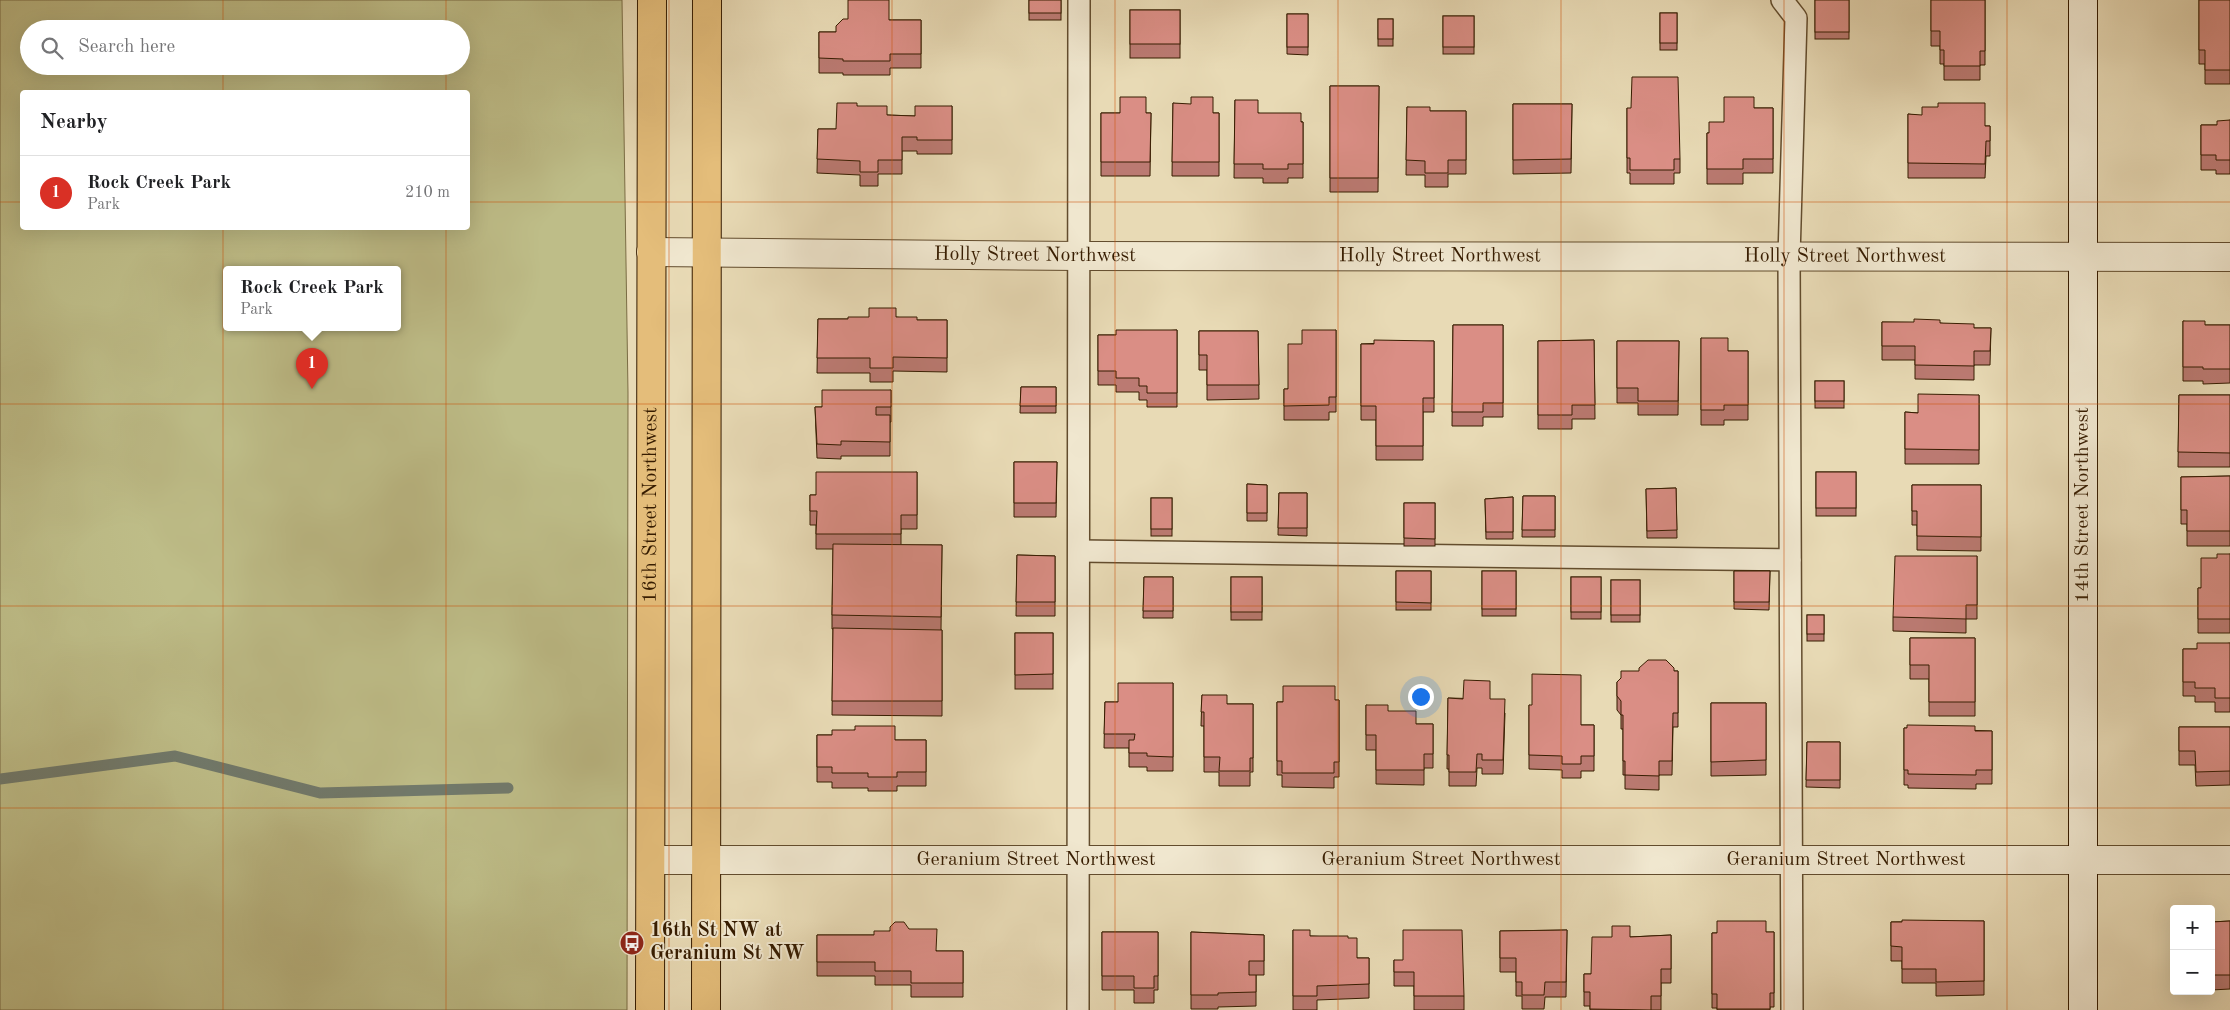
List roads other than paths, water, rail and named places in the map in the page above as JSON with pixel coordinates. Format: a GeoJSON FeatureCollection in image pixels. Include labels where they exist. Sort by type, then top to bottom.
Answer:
{"type":"FeatureCollection","features":[{"type":"Feature","properties":{"kind":"main road","name":"16th Street Northwest"},"geometry":{"type":"LineString","coordinates":[[650,1010],[652,395],[650,252],[652,0]]}},
{"type":"Feature","properties":{"kind":"main road"},"geometry":{"type":"LineString","coordinates":[[706,1010],[707,0]]}},
{"type":"Feature","properties":{"kind":"street","name":"14th Street Northwest"},"geometry":{"type":"LineString","coordinates":[[2083,0],[2083,1010]]}},
{"type":"Feature","properties":{"kind":"street","name":"Holly Street Northwest"},"geometry":{"type":"LineString","coordinates":[[650,252],[1080,256],[2230,257]]}},
{"type":"Feature","properties":{"kind":"street","name":"Geranium Street Northwest"},"geometry":{"type":"LineString","coordinates":[[651,860],[2230,860]]}},
{"type":"Feature","properties":{"kind":"lane"},"geometry":{"type":"LineString","coordinates":[[1078,1010],[1079,0]]}},
{"type":"Feature","properties":{"kind":"lane"},"geometry":{"type":"LineString","coordinates":[[1782,0],[1796,18],[1789,257],[1792,1010]]}},
{"type":"Feature","properties":{"kind":"lane"},"geometry":{"type":"LineString","coordinates":[[1079,551],[1790,560]]}},
{"type":"Feature","properties":{"kind":"waterway"},"geometry":{"type":"LineString","coordinates":[[0,779],[175,756],[320,793],[508,788]]}},
{"type":"Feature","properties":{"kind":"place","name":"Rock Creek Park"},"geometry":{"type":"Point","coordinates":[312,389]}},
{"type":"Feature","properties":{"kind":"place","name":"16th St NW at Geranium St NW"},"geometry":{"type":"Point","coordinates":[632,943]}}]}
